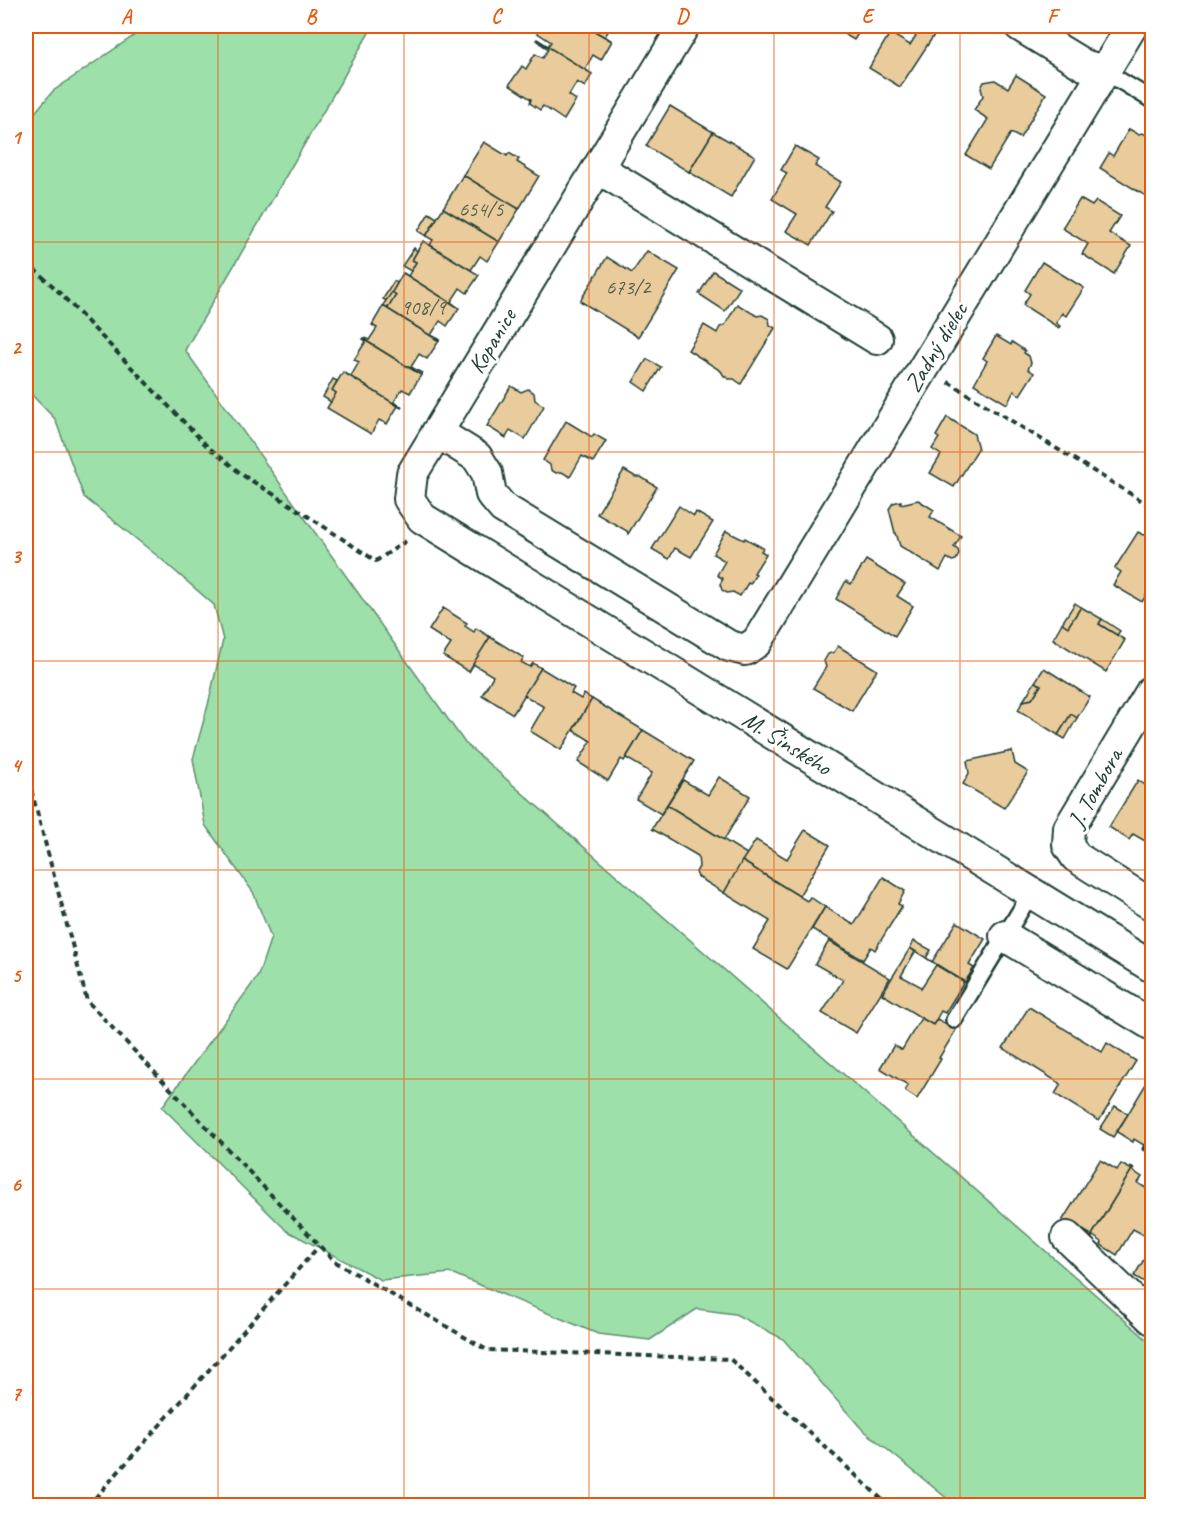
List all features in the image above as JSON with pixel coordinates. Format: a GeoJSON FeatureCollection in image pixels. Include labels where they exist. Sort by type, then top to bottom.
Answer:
{"type":"FeatureCollection","features":[{"type":"Feature","properties":{"kind":"street","name":"Kopanice"},"geometry":{"type":"LineString","coordinates":[[422,518],[410,499],[412,474],[684,26]]}},
{"type":"Feature","properties":{"kind":"street"},"geometry":{"type":"LineString","coordinates":[[1020,26],[1084,65],[1104,71]]}},
{"type":"Feature","properties":{"kind":"street","name":"Zadný dielec"},"geometry":{"type":"LineString","coordinates":[[437,432],[477,457],[487,473],[491,494],[503,508],[729,646],[745,650],[757,642],[1132,26]]}},
{"type":"Feature","properties":{"kind":"street"},"geometry":{"type":"LineString","coordinates":[[598,168],[877,339]]}},
{"type":"Feature","properties":{"kind":"street","name":"M. Šinského"},"geometry":{"type":"LineString","coordinates":[[422,518],[1152,967]]}},
{"type":"Feature","properties":{"kind":"street","name":"J. Tombora"},"geometry":{"type":"LineString","coordinates":[[1152,690],[1069,828],[1068,845],[1076,858],[1152,905]]}},
{"type":"Feature","properties":{"kind":"street"},"geometry":{"type":"LineString","coordinates":[[1005,936],[1152,1025]]}},
{"type":"Feature","properties":{"kind":"street"},"geometry":{"type":"LineString","coordinates":[[1067,1237],[1152,1319]]}},
{"type":"Feature","properties":{"kind":"lane"},"geometry":{"type":"LineString","coordinates":[[1104,71],[1152,100]]}},
{"type":"Feature","properties":{"kind":"lane"},"geometry":{"type":"LineString","coordinates":[[954,1020],[1031,893]]}},
{"type":"Feature","properties":{"kind":"path"},"geometry":{"type":"LineString","coordinates":[[26,262],[63,295],[208,447],[244,476],[376,561],[411,537],[422,518]]}},
{"type":"Feature","properties":{"kind":"path"},"geometry":{"type":"LineString","coordinates":[[924,367],[1152,507]]}},
{"type":"Feature","properties":{"kind":"path"},"geometry":{"type":"LineString","coordinates":[[26,770],[87,1001],[334,1261],[487,1350],[730,1359],[889,1506]]}},
{"type":"Feature","properties":{"kind":"path"},"geometry":{"type":"LineString","coordinates":[[88,1506],[319,1246]]}},
{"type":"Feature","properties":{"kind":"green space"},"geometry":{"type":"Polygon","coordinates":[[[148,26],[373,26],[185,350],[465,743],[1152,1344],[1152,1505],[955,1505],[861,1428],[783,1339],[735,1314],[697,1309],[650,1340],[598,1334],[451,1273],[381,1280],[287,1231],[162,1107],[258,976],[271,937],[253,892],[205,825],[193,759],[223,640],[214,605],[84,497],[55,419],[26,389],[26,123],[53,91],[148,26]]]}},
{"type":"Feature","properties":{"kind":"building"},"geometry":{"type":"Polygon","coordinates":[[[540,26],[586,26],[612,41],[601,60],[593,55],[585,69],[592,74],[536,40],[548,46],[551,42],[536,32],[540,26]]]}},
{"type":"Feature","properties":{"kind":"building"},"geometry":{"type":"Polygon","coordinates":[[[586,26],[612,26],[605,36],[612,41],[586,26]]]}},
{"type":"Feature","properties":{"kind":"building"},"geometry":{"type":"Polygon","coordinates":[[[830,26],[863,26],[854,40],[830,26]]]}},
{"type":"Feature","properties":{"kind":"building"},"geometry":{"type":"Polygon","coordinates":[[[922,26],[938,29],[900,87],[869,68],[890,33],[910,45],[922,26]]]}},
{"type":"Feature","properties":{"kind":"building"},"geometry":{"type":"Polygon","coordinates":[[[542,43],[592,74],[585,87],[577,82],[569,95],[576,100],[564,120],[543,106],[540,110],[530,103],[531,99],[509,85],[522,66],[526,69],[535,54],[543,58],[548,49],[542,43]]]}},
{"type":"Feature","properties":{"kind":"building"},"geometry":{"type":"Polygon","coordinates":[[[1016,75],[1046,94],[1020,138],[1011,133],[989,169],[966,155],[988,119],[974,110],[983,96],[981,88],[984,82],[995,80],[1008,88],[1016,75]]]}},
{"type":"Feature","properties":{"kind":"building"},"geometry":{"type":"Polygon","coordinates":[[[670,106],[713,132],[689,172],[646,146],[670,106]]]}},
{"type":"Feature","properties":{"kind":"building"},"geometry":{"type":"Polygon","coordinates":[[[1129,129],[1138,134],[1143,133],[1152,139],[1152,200],[1100,168],[1109,153],[1113,156],[1129,129]]]}},
{"type":"Feature","properties":{"kind":"building"},"geometry":{"type":"Polygon","coordinates":[[[713,132],[755,156],[731,197],[689,172],[713,132]]]}},
{"type":"Feature","properties":{"kind":"building"},"geometry":{"type":"Polygon","coordinates":[[[484,142],[507,156],[509,153],[519,159],[517,162],[539,176],[519,209],[463,175],[484,142]]]}},
{"type":"Feature","properties":{"kind":"building"},"geometry":{"type":"Polygon","coordinates":[[[795,146],[819,160],[815,166],[841,182],[825,207],[832,211],[811,245],[786,231],[797,214],[772,199],[787,173],[781,170],[795,146]]]}},
{"type":"Feature","properties":{"kind":"building"},"geometry":{"type":"Polygon","coordinates":[[[463,175],[519,209],[499,242],[443,208],[463,175]]]}},
{"type":"Feature","properties":{"kind":"building"},"geometry":{"type":"Polygon","coordinates":[[[1080,199],[1092,206],[1096,201],[1120,216],[1109,233],[1131,246],[1114,274],[1082,254],[1088,244],[1062,228],[1080,199]]]}},
{"type":"Feature","properties":{"kind":"building"},"geometry":{"type":"Polygon","coordinates":[[[443,208],[499,242],[487,261],[480,256],[471,270],[430,245],[433,240],[426,236],[443,208]]]}},
{"type":"Feature","properties":{"kind":"building"},"geometry":{"type":"Polygon","coordinates":[[[429,213],[437,218],[426,236],[418,231],[429,213]]]}},
{"type":"Feature","properties":{"kind":"building"},"geometry":{"type":"Polygon","coordinates":[[[423,241],[479,275],[467,293],[460,288],[451,302],[459,308],[403,273],[408,276],[416,262],[412,260],[423,241]]]}},
{"type":"Feature","properties":{"kind":"building"},"geometry":{"type":"Polygon","coordinates":[[[414,248],[417,251],[412,260],[416,262],[411,271],[402,266],[414,248]]]}},
{"type":"Feature","properties":{"kind":"building"},"geometry":{"type":"Polygon","coordinates":[[[647,251],[679,270],[638,337],[580,301],[607,257],[632,273],[647,251]]]}},
{"type":"Feature","properties":{"kind":"building"},"geometry":{"type":"Polygon","coordinates":[[[1042,262],[1084,288],[1066,316],[1062,313],[1056,323],[1060,326],[1059,328],[1023,305],[1030,294],[1025,290],[1042,262]]]}},
{"type":"Feature","properties":{"kind":"building"},"geometry":{"type":"Polygon","coordinates":[[[713,271],[740,288],[725,311],[699,294],[713,271]]]}},
{"type":"Feature","properties":{"kind":"building"},"geometry":{"type":"Polygon","coordinates":[[[403,273],[459,308],[447,326],[440,321],[431,335],[439,341],[383,306],[388,308],[396,295],[392,292],[403,273]]]}},
{"type":"Feature","properties":{"kind":"building"},"geometry":{"type":"Polygon","coordinates":[[[394,281],[397,283],[387,301],[383,299],[394,281]]]}},
{"type":"Feature","properties":{"kind":"building"},"geometry":{"type":"Polygon","coordinates":[[[392,292],[396,295],[388,308],[383,305],[392,292]]]}},
{"type":"Feature","properties":{"kind":"building"},"geometry":{"type":"Polygon","coordinates":[[[737,304],[757,316],[762,315],[769,319],[770,325],[775,328],[741,384],[724,376],[721,371],[688,350],[704,325],[717,333],[720,327],[725,325],[737,304]]]}},
{"type":"Feature","properties":{"kind":"building"},"geometry":{"type":"Polygon","coordinates":[[[383,306],[439,341],[427,359],[419,354],[411,367],[422,373],[421,375],[363,339],[369,340],[377,328],[372,325],[383,306]]]}},
{"type":"Feature","properties":{"kind":"building"},"geometry":{"type":"Polygon","coordinates":[[[996,336],[1011,345],[1012,342],[1025,351],[1031,363],[1028,369],[1034,373],[1020,395],[1014,391],[1007,404],[974,384],[987,361],[983,358],[996,336]]]}},
{"type":"Feature","properties":{"kind":"building"},"geometry":{"type":"Polygon","coordinates":[[[366,341],[421,375],[410,393],[402,389],[394,402],[401,408],[346,374],[351,376],[359,362],[354,360],[366,341]]]}},
{"type":"Feature","properties":{"kind":"building"},"geometry":{"type":"Polygon","coordinates":[[[647,359],[661,367],[646,391],[633,382],[647,359]]]}},
{"type":"Feature","properties":{"kind":"building"},"geometry":{"type":"Polygon","coordinates":[[[343,372],[398,406],[387,424],[379,420],[371,434],[327,408],[336,393],[332,390],[343,372]]]}},
{"type":"Feature","properties":{"kind":"building"},"geometry":{"type":"Polygon","coordinates":[[[333,379],[337,381],[332,390],[336,393],[331,402],[323,397],[333,379]]]}},
{"type":"Feature","properties":{"kind":"building"},"geometry":{"type":"Polygon","coordinates":[[[511,386],[521,392],[528,389],[534,393],[535,400],[544,406],[525,439],[510,430],[506,438],[487,426],[511,386]]]}},
{"type":"Feature","properties":{"kind":"building"},"geometry":{"type":"Polygon","coordinates":[[[947,417],[974,434],[978,449],[954,487],[930,473],[941,455],[932,449],[939,438],[936,436],[947,417]]]}},
{"type":"Feature","properties":{"kind":"building"},"geometry":{"type":"Polygon","coordinates":[[[566,421],[592,437],[594,434],[606,441],[593,462],[582,456],[570,477],[562,472],[556,473],[551,470],[550,465],[543,460],[566,421]]]}},
{"type":"Feature","properties":{"kind":"building"},"geometry":{"type":"Polygon","coordinates":[[[624,470],[657,487],[628,534],[627,531],[597,514],[624,470]]]}},
{"type":"Feature","properties":{"kind":"building"},"geometry":{"type":"Polygon","coordinates":[[[918,500],[934,510],[930,517],[961,536],[954,547],[959,554],[956,560],[952,561],[947,558],[940,571],[900,546],[895,533],[889,509],[893,503],[901,501],[901,504],[918,500]]]}},
{"type":"Feature","properties":{"kind":"building"},"geometry":{"type":"Polygon","coordinates":[[[679,506],[694,516],[696,512],[713,522],[691,557],[675,548],[669,559],[652,549],[679,506]]]}},
{"type":"Feature","properties":{"kind":"building"},"geometry":{"type":"Polygon","coordinates":[[[726,531],[763,548],[761,551],[766,554],[750,584],[748,583],[740,596],[722,590],[720,584],[723,579],[717,575],[725,561],[713,554],[726,531]]]}},
{"type":"Feature","properties":{"kind":"building"},"geometry":{"type":"Polygon","coordinates":[[[1138,532],[1152,536],[1152,591],[1150,589],[1142,602],[1113,585],[1121,572],[1115,568],[1138,532]]]}},
{"type":"Feature","properties":{"kind":"building"},"geometry":{"type":"Polygon","coordinates":[[[866,560],[905,584],[897,596],[913,606],[895,636],[836,599],[846,581],[851,584],[866,560]]]}},
{"type":"Feature","properties":{"kind":"building"},"geometry":{"type":"Polygon","coordinates":[[[1075,603],[1081,607],[1068,627],[1062,623],[1075,603]]]}},
{"type":"Feature","properties":{"kind":"building"},"geometry":{"type":"Polygon","coordinates":[[[1081,607],[1102,619],[1099,624],[1125,640],[1106,672],[1053,639],[1062,623],[1068,627],[1081,607]]]}},
{"type":"Feature","properties":{"kind":"building"},"geometry":{"type":"Polygon","coordinates":[[[443,608],[467,623],[465,626],[474,632],[476,628],[490,637],[469,672],[443,656],[451,644],[429,630],[443,608]]]}},
{"type":"Feature","properties":{"kind":"building"},"geometry":{"type":"Polygon","coordinates":[[[1102,619],[1120,631],[1117,635],[1099,624],[1102,619]]]}},
{"type":"Feature","properties":{"kind":"building"},"geometry":{"type":"Polygon","coordinates":[[[490,637],[524,658],[521,662],[530,667],[533,663],[541,668],[513,714],[482,695],[493,676],[473,664],[490,637]]]}},
{"type":"Feature","properties":{"kind":"building"},"geometry":{"type":"Polygon","coordinates":[[[838,646],[877,670],[852,711],[813,688],[826,667],[824,661],[828,654],[834,652],[838,646]]]}},
{"type":"Feature","properties":{"kind":"building"},"geometry":{"type":"Polygon","coordinates":[[[541,668],[574,688],[571,693],[581,699],[584,694],[592,699],[561,750],[530,731],[544,707],[524,695],[541,668]]]}},
{"type":"Feature","properties":{"kind":"building"},"geometry":{"type":"Polygon","coordinates":[[[1044,668],[1090,697],[1077,718],[1071,714],[1058,735],[1018,710],[1023,701],[1032,699],[1041,685],[1035,682],[1044,668]]]}},
{"type":"Feature","properties":{"kind":"building"},"geometry":{"type":"Polygon","coordinates":[[[1035,682],[1041,685],[1032,699],[1023,701],[1035,682]]]}},
{"type":"Feature","properties":{"kind":"building"},"geometry":{"type":"Polygon","coordinates":[[[592,699],[643,730],[624,761],[621,759],[608,781],[578,762],[591,741],[573,730],[592,699]]]}},
{"type":"Feature","properties":{"kind":"building"},"geometry":{"type":"Polygon","coordinates":[[[1071,714],[1077,718],[1065,739],[1058,735],[1071,714]]]}},
{"type":"Feature","properties":{"kind":"building"},"geometry":{"type":"Polygon","coordinates":[[[643,730],[694,761],[661,814],[636,799],[652,773],[626,758],[643,730]]]}},
{"type":"Feature","properties":{"kind":"building"},"geometry":{"type":"Polygon","coordinates":[[[1012,751],[1015,764],[1028,772],[1004,808],[963,784],[969,773],[967,761],[1012,751]]]}},
{"type":"Feature","properties":{"kind":"building"},"geometry":{"type":"Polygon","coordinates":[[[719,777],[750,796],[724,840],[667,805],[683,780],[708,795],[719,777]]]}},
{"type":"Feature","properties":{"kind":"building"},"geometry":{"type":"Polygon","coordinates":[[[1138,780],[1151,789],[1148,794],[1152,797],[1152,845],[1133,834],[1129,840],[1109,827],[1138,780]]]}},
{"type":"Feature","properties":{"kind":"building"},"geometry":{"type":"Polygon","coordinates":[[[667,805],[747,854],[724,893],[698,877],[696,872],[699,867],[698,856],[652,829],[667,805]]]}},
{"type":"Feature","properties":{"kind":"building"},"geometry":{"type":"Polygon","coordinates":[[[805,830],[830,845],[799,896],[742,861],[756,840],[787,859],[805,830]]]}},
{"type":"Feature","properties":{"kind":"building"},"geometry":{"type":"Polygon","coordinates":[[[742,861],[807,901],[810,897],[825,907],[787,969],[753,949],[770,921],[724,893],[742,861]]]}},
{"type":"Feature","properties":{"kind":"building"},"geometry":{"type":"Polygon","coordinates":[[[883,877],[905,891],[898,904],[902,906],[875,950],[871,947],[863,960],[812,929],[825,907],[854,925],[883,877]]]}},
{"type":"Feature","properties":{"kind":"building"},"geometry":{"type":"Polygon","coordinates":[[[957,922],[985,939],[969,965],[974,968],[965,982],[932,962],[957,922]]]}},
{"type":"Feature","properties":{"kind":"building"},"geometry":{"type":"Polygon","coordinates":[[[829,941],[890,978],[856,1033],[822,1013],[843,980],[815,964],[829,941]]]}},
{"type":"Feature","properties":{"kind":"building"},"geometry":{"type":"Polygon","coordinates":[[[914,941],[931,950],[926,958],[910,948],[914,941]]]}},
{"type":"Feature","properties":{"kind":"building"},"geometry":{"type":"Polygon","coordinates":[[[910,948],[915,952],[901,976],[921,988],[936,965],[964,982],[945,1013],[941,1011],[933,1025],[882,994],[910,948]]]}},
{"type":"Feature","properties":{"kind":"building"},"geometry":{"type":"Polygon","coordinates":[[[1029,1007],[1102,1052],[1107,1043],[1136,1061],[1099,1121],[1055,1094],[1061,1084],[1003,1048],[1029,1007]]]}},
{"type":"Feature","properties":{"kind":"building"},"geometry":{"type":"Polygon","coordinates":[[[921,1018],[933,1025],[937,1019],[956,1030],[917,1099],[905,1091],[908,1085],[880,1068],[894,1045],[902,1050],[921,1018]]]}},
{"type":"Feature","properties":{"kind":"building"},"geometry":{"type":"Polygon","coordinates":[[[1152,1074],[1152,1134],[1143,1150],[1144,1145],[1134,1139],[1133,1142],[1117,1132],[1152,1074]]]}},
{"type":"Feature","properties":{"kind":"building"},"geometry":{"type":"Polygon","coordinates":[[[1115,1106],[1128,1114],[1113,1137],[1100,1129],[1115,1106]]]}},
{"type":"Feature","properties":{"kind":"building"},"geometry":{"type":"Polygon","coordinates":[[[1152,1134],[1152,1151],[1146,1147],[1144,1151],[1143,1150],[1152,1134]]]}},
{"type":"Feature","properties":{"kind":"building"},"geometry":{"type":"Polygon","coordinates":[[[1100,1160],[1117,1170],[1121,1164],[1130,1169],[1133,1168],[1089,1240],[1087,1239],[1090,1234],[1081,1229],[1079,1231],[1062,1221],[1100,1160]]]}},
{"type":"Feature","properties":{"kind":"building"},"geometry":{"type":"Polygon","coordinates":[[[1133,1168],[1133,1171],[1142,1177],[1138,1183],[1152,1192],[1148,1204],[1152,1206],[1152,1221],[1144,1235],[1133,1229],[1117,1255],[1101,1245],[1102,1242],[1093,1236],[1089,1240],[1133,1168]]]}},
{"type":"Feature","properties":{"kind":"building"},"geometry":{"type":"Polygon","coordinates":[[[1152,1221],[1152,1240],[1144,1235],[1152,1221]]]}},
{"type":"Feature","properties":{"kind":"building"},"geometry":{"type":"Polygon","coordinates":[[[1152,1246],[1152,1283],[1151,1286],[1134,1276],[1152,1246]]]}}]}
